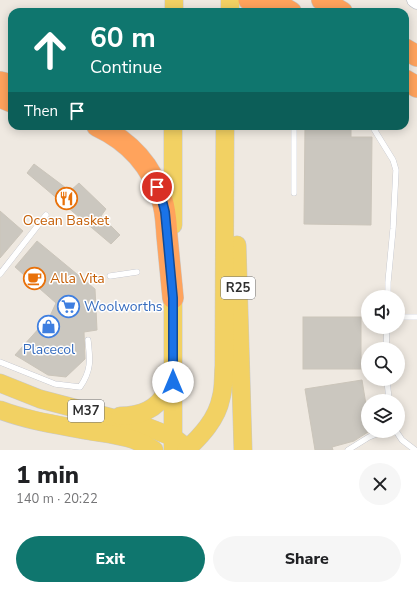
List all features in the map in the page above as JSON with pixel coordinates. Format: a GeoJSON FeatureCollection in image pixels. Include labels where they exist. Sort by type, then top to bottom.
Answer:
{"type":"FeatureCollection","features":[{"type":"Feature","properties":{"kind":"highway"},"geometry":{"type":"LineString","coordinates":[[250,0],[263,8]]}},
{"type":"Feature","properties":{"kind":"highway"},"geometry":{"type":"LineString","coordinates":[[270,0],[284,8]]}},
{"type":"Feature","properties":{"kind":"highway"},"geometry":{"type":"LineString","coordinates":[[322,0],[335,8]]}},
{"type":"Feature","properties":{"kind":"highway"},"geometry":{"type":"LineString","coordinates":[[105,130],[131,147],[142,160],[157,187],[165,212],[173,298]]}},
{"type":"Feature","properties":{"kind":"main road"},"geometry":{"type":"LineString","coordinates":[[173,130],[173,368],[182,447],[196,441],[210,423],[219,407],[222,396],[224,336],[225,130]]}},
{"type":"Feature","properties":{"kind":"main road","name":"R25"},"geometry":{"type":"LineString","coordinates":[[233,130],[243,450]]}},
{"type":"Feature","properties":{"kind":"main road"},"geometry":{"type":"LineString","coordinates":[[103,416],[131,416],[141,413],[156,405],[166,392],[173,368]]}},
{"type":"Feature","properties":{"kind":"main road","name":"M37"},"geometry":{"type":"LineString","coordinates":[[0,383],[40,399],[147,427],[182,447]]}},
{"type":"Feature","properties":{"kind":"main road","name":"M37"},"geometry":{"type":"LineString","coordinates":[[0,410],[40,422],[122,436],[142,442],[154,450]]}},
{"type":"Feature","properties":{"kind":"main road"},"geometry":{"type":"LineString","coordinates":[[242,410],[251,450]]}},
{"type":"Feature","properties":{"kind":"lane"},"geometry":{"type":"LineString","coordinates":[[294,130],[294,193]]}},
{"type":"Feature","properties":{"kind":"lane"},"geometry":{"type":"LineString","coordinates":[[374,130],[393,160],[396,170],[388,290]]}},
{"type":"Feature","properties":{"kind":"lane"},"geometry":{"type":"LineString","coordinates":[[0,274],[46,215]]}},
{"type":"Feature","properties":{"kind":"lane"},"geometry":{"type":"LineString","coordinates":[[110,276],[137,272]]}},
{"type":"Feature","properties":{"kind":"lane"},"geometry":{"type":"LineString","coordinates":[[405,317],[417,316]]}},
{"type":"Feature","properties":{"kind":"lane"},"geometry":{"type":"LineString","coordinates":[[0,362],[55,384],[80,387],[86,378],[90,365],[88,340]]}},
{"type":"Feature","properties":{"kind":"lane"},"geometry":{"type":"LineString","coordinates":[[348,450],[367,438]]}},
{"type":"Feature","properties":{"kind":"lane"},"geometry":{"type":"LineString","coordinates":[[401,438],[415,450]]}},
{"type":"Feature","properties":{"kind":"building"},"geometry":{"type":"Polygon","coordinates":[[[305,130],[351,130],[351,137],[372,137],[371,225],[304,224],[305,130]]]}},
{"type":"Feature","properties":{"kind":"building"},"geometry":{"type":"Polygon","coordinates":[[[34,164],[70,191],[79,183],[106,209],[101,216],[120,235],[111,244],[27,173],[34,164]]]}},
{"type":"Feature","properties":{"kind":"building"},"geometry":{"type":"Polygon","coordinates":[[[0,211],[23,231],[0,258],[0,211]]]}},
{"type":"Feature","properties":{"kind":"building"},"geometry":{"type":"Polygon","coordinates":[[[37,241],[95,289],[97,330],[84,332],[85,359],[66,377],[48,375],[15,355],[50,316],[56,303],[15,267],[37,241]]]}},
{"type":"Feature","properties":{"kind":"building"},"geometry":{"type":"Polygon","coordinates":[[[303,317],[361,317],[361,369],[303,369],[303,317]]]}},
{"type":"Feature","properties":{"kind":"building"},"geometry":{"type":"Polygon","coordinates":[[[361,380],[361,386],[363,386],[364,394],[361,394],[361,436],[354,441],[332,447],[333,450],[315,450],[305,389],[361,380]]]}},
{"type":"Feature","properties":{"kind":"place","name":"Ocean Basket"},"geometry":{"type":"Point","coordinates":[66,198]}},
{"type":"Feature","properties":{"kind":"place","name":"Alla Vita"},"geometry":{"type":"Point","coordinates":[34,278]}},
{"type":"Feature","properties":{"kind":"place","name":"Woolworths"},"geometry":{"type":"Point","coordinates":[68,306]}},
{"type":"Feature","properties":{"kind":"place","name":"Placecol"},"geometry":{"type":"Point","coordinates":[49,327]}},
{"type":"Feature","properties":{"kind":"route"},"geometry":{"type":"LineString","coordinates":[[157,187],[165,212],[173,298],[173,382]]}}]}
